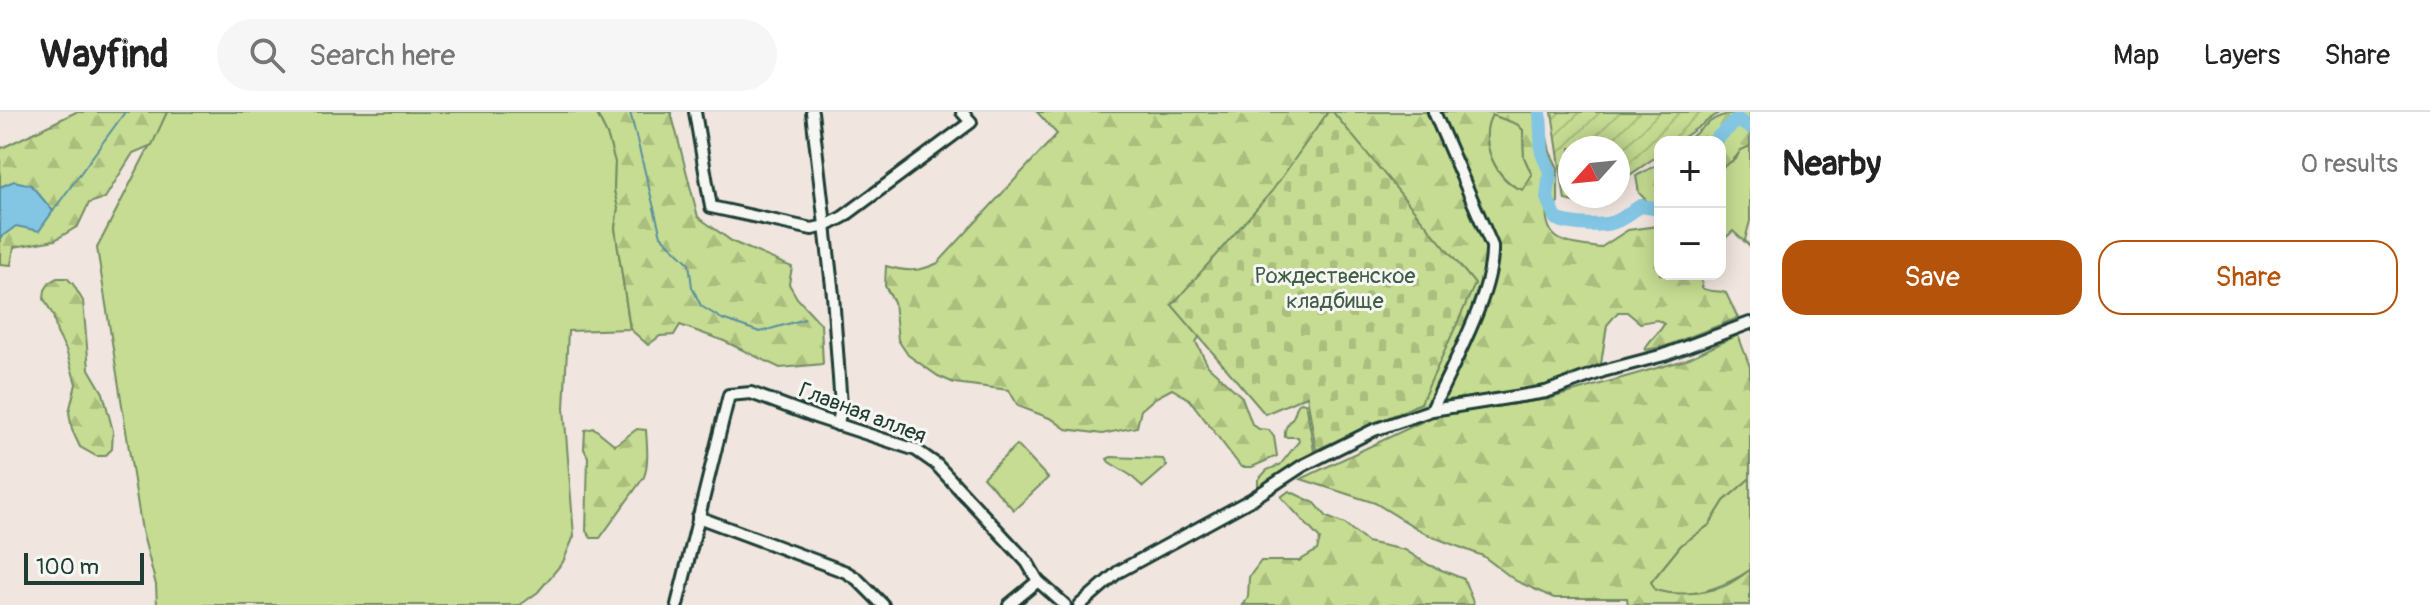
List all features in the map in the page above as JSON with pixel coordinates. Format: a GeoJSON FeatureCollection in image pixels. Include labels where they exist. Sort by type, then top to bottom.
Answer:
{"type":"FeatureCollection","features":[{"type":"Feature","properties":{"kind":"street"},"geometry":{"type":"LineString","coordinates":[[695,112],[711,207],[812,229],[826,226],[879,192],[971,122],[962,112]]}},
{"type":"Feature","properties":{"kind":"street"},"geometry":{"type":"LineString","coordinates":[[812,112],[826,226],[841,406],[838,425]]}},
{"type":"Feature","properties":{"kind":"street"},"geometry":{"type":"LineString","coordinates":[[1432,410],[1488,284],[1492,260],[1492,246],[1434,112]]}},
{"type":"Feature","properties":{"kind":"street"},"geometry":{"type":"LineString","coordinates":[[1080,605],[1118,572],[1252,499],[1302,466],[1374,430],[1432,410],[1546,392],[1603,371],[1664,355],[1750,323]]}},
{"type":"Feature","properties":{"kind":"street","name":"Главная аллея"},"geometry":{"type":"LineString","coordinates":[[698,517],[729,395],[751,393],[916,450],[936,464],[1027,562],[1038,581],[1065,605]]}},
{"type":"Feature","properties":{"kind":"street"},"geometry":{"type":"LineString","coordinates":[[677,605],[698,517],[846,572],[883,605]]}},
{"type":"Feature","properties":{"kind":"street"},"geometry":{"type":"LineString","coordinates":[[1009,605],[1038,581]]}},
{"type":"Feature","properties":{"kind":"green space"},"geometry":{"type":"Polygon","coordinates":[[[76,112],[167,112],[152,145],[133,153],[105,198],[89,203],[78,226],[55,240],[14,247],[11,265],[0,264],[0,238],[16,225],[53,211],[36,191],[25,184],[0,187],[0,149],[76,112]]]}},
{"type":"Feature","properties":{"kind":"green space"},"geometry":{"type":"Polygon","coordinates":[[[167,112],[596,112],[607,134],[615,162],[614,190],[618,208],[615,228],[630,329],[568,331],[564,408],[574,536],[563,562],[538,592],[520,605],[157,605],[156,585],[142,531],[97,248],[167,112]]]}},
{"type":"Feature","properties":{"kind":"green space"},"geometry":{"type":"Polygon","coordinates":[[[596,112],[671,112],[698,217],[733,242],[792,267],[789,284],[797,298],[821,324],[823,364],[780,368],[724,341],[680,325],[674,335],[660,336],[648,345],[630,329],[615,228],[618,208],[614,190],[615,162],[607,134],[596,112]]]}},
{"type":"Feature","properties":{"kind":"green space"},"geometry":{"type":"Polygon","coordinates":[[[1037,112],[1537,112],[1558,168],[1558,202],[1552,207],[1547,200],[1546,214],[1552,233],[1558,239],[1576,245],[1600,248],[1628,230],[1654,226],[1654,280],[1701,280],[1702,288],[1726,293],[1738,318],[1666,346],[1645,350],[1664,324],[1657,320],[1640,323],[1627,312],[1618,312],[1607,325],[1601,364],[1546,385],[1422,407],[1354,433],[1342,433],[1328,403],[1201,334],[1196,342],[1208,366],[1242,397],[1252,424],[1269,430],[1274,437],[1277,456],[1252,467],[1241,467],[1189,399],[1172,389],[1141,410],[1137,427],[1102,434],[1066,429],[1052,419],[1018,406],[1009,390],[954,383],[938,376],[908,355],[898,340],[894,302],[885,286],[886,266],[912,270],[938,263],[1057,134],[1037,112]],[[1492,115],[1487,136],[1497,170],[1513,186],[1523,190],[1532,175],[1524,157],[1523,130],[1517,124],[1492,115]]]}},
{"type":"Feature","properties":{"kind":"green space","name":"Рождественское кладбище"},"geometry":{"type":"Polygon","coordinates":[[[1328,112],[1333,112],[1475,284],[1421,403],[1316,450],[1307,396],[1265,414],[1172,305],[1272,191],[1328,112]]]}},
{"type":"Feature","properties":{"kind":"green space"},"geometry":{"type":"Polygon","coordinates":[[[1552,112],[1720,112],[1686,136],[1654,136],[1654,158],[1630,175],[1630,136],[1558,136],[1558,153],[1552,112]]]}},
{"type":"Feature","properties":{"kind":"green space"},"geometry":{"type":"Polygon","coordinates":[[[1750,112],[1750,146],[1726,165],[1726,136],[1692,136],[1714,119],[1750,112]]]}},
{"type":"Feature","properties":{"kind":"green space"},"geometry":{"type":"Polygon","coordinates":[[[1492,115],[1517,124],[1523,130],[1524,157],[1532,175],[1523,190],[1505,178],[1492,158],[1487,136],[1492,115]]]}},
{"type":"Feature","properties":{"kind":"green space"},"geometry":{"type":"Polygon","coordinates":[[[1750,146],[1750,221],[1745,240],[1750,247],[1733,231],[1726,237],[1726,165],[1736,159],[1740,150],[1750,146]]]}},
{"type":"Feature","properties":{"kind":"green space"},"geometry":{"type":"Polygon","coordinates":[[[1654,166],[1654,208],[1639,193],[1636,176],[1654,166]]]}},
{"type":"Feature","properties":{"kind":"green space"},"geometry":{"type":"Polygon","coordinates":[[[57,278],[67,278],[83,301],[89,369],[103,393],[113,431],[112,449],[105,456],[96,456],[80,447],[72,430],[69,412],[76,384],[53,315],[44,299],[45,290],[57,278]]]}},
{"type":"Feature","properties":{"kind":"green space"},"geometry":{"type":"Polygon","coordinates":[[[1738,335],[1750,367],[1750,478],[1724,501],[1709,525],[1681,545],[1651,582],[1655,590],[1663,592],[1697,593],[1725,586],[1750,570],[1750,605],[1628,605],[1627,598],[1554,598],[1516,581],[1483,556],[1428,535],[1375,503],[1301,479],[1434,416],[1548,399],[1685,360],[1738,335]]]}},
{"type":"Feature","properties":{"kind":"green space"},"geometry":{"type":"Polygon","coordinates":[[[1301,402],[1307,408],[1314,451],[1308,458],[1258,488],[1258,480],[1267,470],[1280,465],[1299,441],[1298,437],[1285,437],[1285,433],[1301,402]]]}},
{"type":"Feature","properties":{"kind":"green space"},"geometry":{"type":"Polygon","coordinates":[[[594,428],[615,445],[637,429],[646,430],[647,442],[644,477],[600,538],[591,538],[586,531],[588,457],[584,449],[585,430],[594,428]]]}},
{"type":"Feature","properties":{"kind":"green space"},"geometry":{"type":"Polygon","coordinates":[[[1017,445],[1048,478],[1014,510],[983,477],[1017,445]]]}},
{"type":"Feature","properties":{"kind":"green space"},"geometry":{"type":"Polygon","coordinates":[[[1107,459],[1163,459],[1167,466],[1143,487],[1109,462],[1107,459]]]}},
{"type":"Feature","properties":{"kind":"green space"},"geometry":{"type":"Polygon","coordinates":[[[1750,478],[1750,570],[1705,591],[1680,594],[1655,590],[1651,582],[1681,545],[1709,525],[1724,501],[1750,478]]]}},
{"type":"Feature","properties":{"kind":"green space"},"geometry":{"type":"Polygon","coordinates":[[[1289,491],[1315,503],[1327,517],[1345,524],[1367,542],[1405,550],[1429,565],[1464,579],[1474,605],[1243,605],[1248,597],[1249,577],[1261,561],[1299,561],[1317,550],[1320,539],[1281,497],[1289,491]]]}},
{"type":"Feature","properties":{"kind":"water"},"geometry":{"type":"Polygon","coordinates":[[[14,181],[31,185],[53,211],[39,231],[16,226],[0,238],[0,187],[14,181]]]}},
{"type":"Feature","properties":{"kind":"waterway"},"geometry":{"type":"LineString","coordinates":[[53,211],[125,112]]}},
{"type":"Feature","properties":{"kind":"waterway"},"geometry":{"type":"LineString","coordinates":[[630,112],[661,236],[689,263],[692,287],[701,306],[722,319],[760,332],[805,319]]}},
{"type":"Feature","properties":{"kind":"waterway"},"geometry":{"type":"LineString","coordinates":[[1540,112],[1542,153],[1550,172],[1547,198],[1556,219],[1597,225],[1619,220],[1641,206],[1654,208]]}},
{"type":"Feature","properties":{"kind":"waterway"},"geometry":{"type":"LineString","coordinates":[[1720,136],[1737,120],[1750,127]]}}]}
